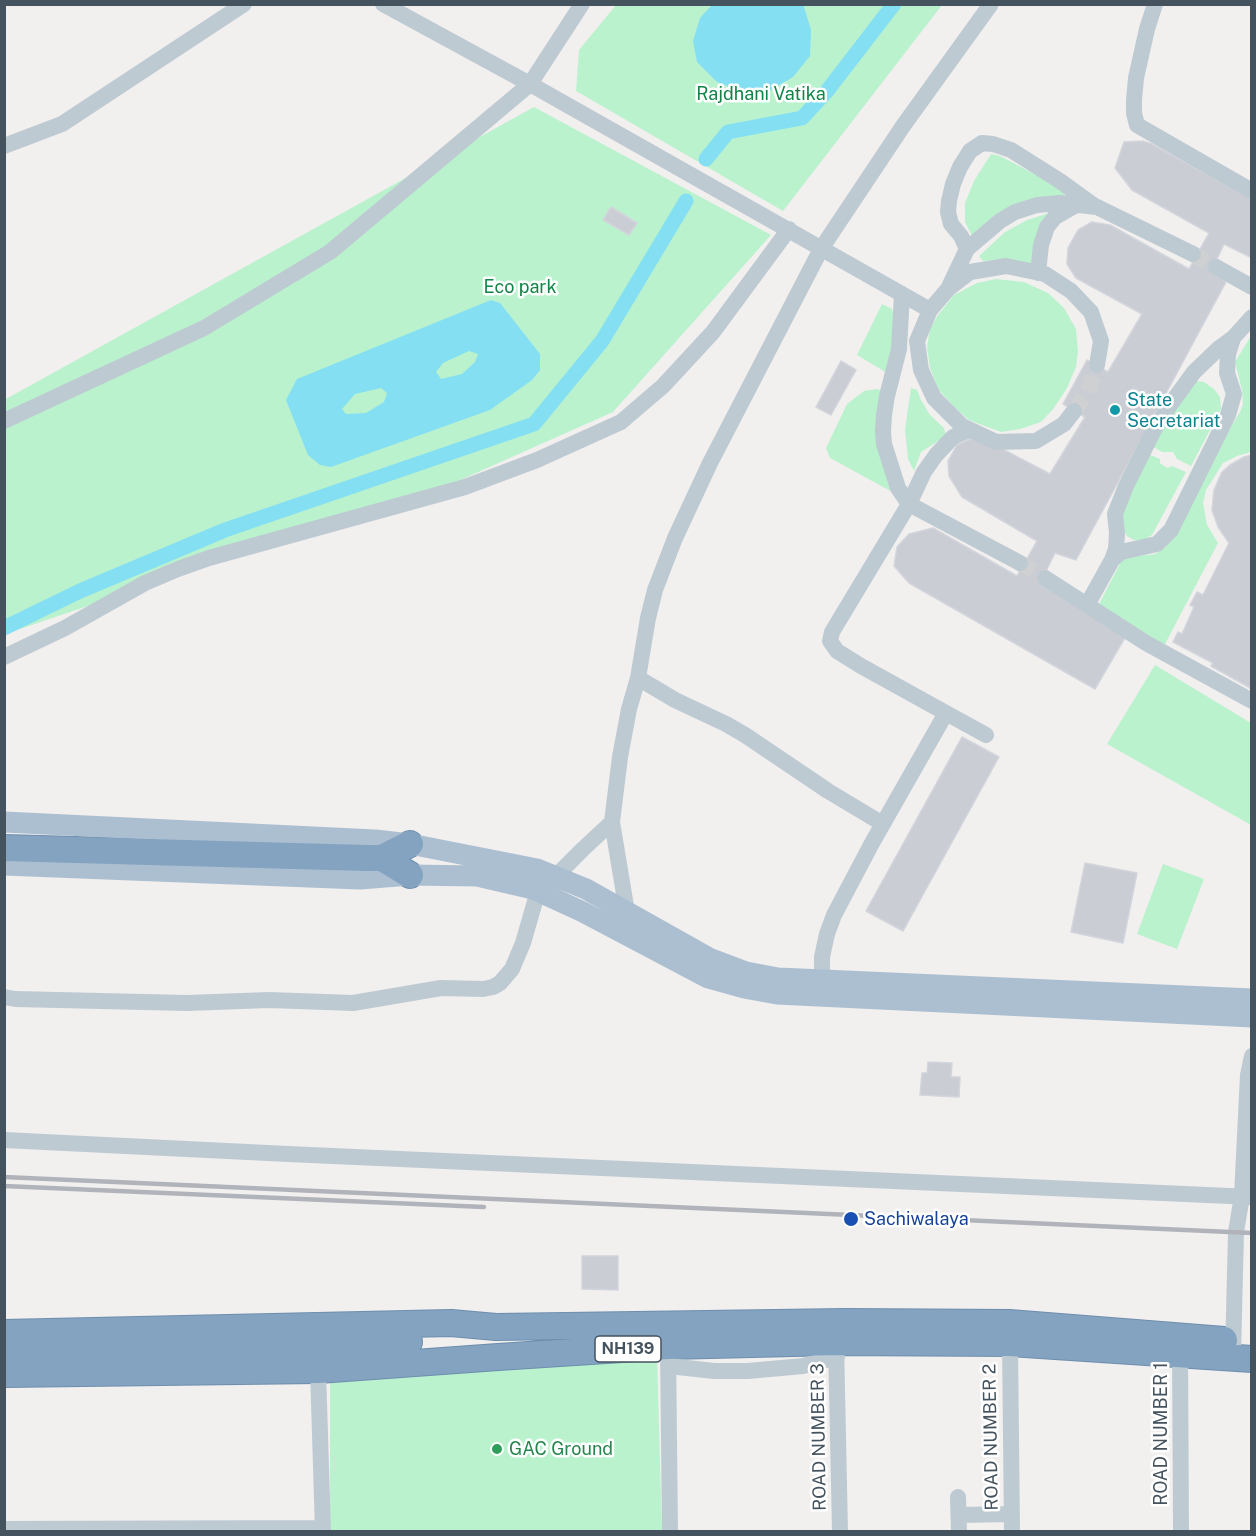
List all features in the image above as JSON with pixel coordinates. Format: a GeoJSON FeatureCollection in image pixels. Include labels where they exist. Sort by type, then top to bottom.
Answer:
{"type":"FeatureCollection","features":[{"type":"Feature","properties":{"kind":"highway"},"geometry":{"type":"LineString","coordinates":[[4,848],[374,858],[410,844]]}},
{"type":"Feature","properties":{"kind":"highway"},"geometry":{"type":"LineString","coordinates":[[374,858],[410,875]]}},
{"type":"Feature","properties":{"kind":"highway","name":"NH139"},"geometry":{"type":"LineString","coordinates":[[4,1333],[451,1323],[496,1327],[845,1322],[1009,1323],[1180,1346]]}},
{"type":"Feature","properties":{"kind":"highway"},"geometry":{"type":"LineString","coordinates":[[4,1353],[457,1341],[496,1327]]}},
{"type":"Feature","properties":{"kind":"highway"},"geometry":{"type":"LineString","coordinates":[[457,1341],[498,1357]]}},
{"type":"Feature","properties":{"kind":"highway","name":"NH139"},"geometry":{"type":"LineString","coordinates":[[4,1374],[318,1370],[498,1357],[669,1356],[1010,1342],[1180,1346],[1242,1350]]}},
{"type":"Feature","properties":{"kind":"main road"},"geometry":{"type":"LineString","coordinates":[[4,822],[375,840],[410,844],[537,869],[586,889],[709,958],[746,972],[778,978],[1251,999]]}},
{"type":"Feature","properties":{"kind":"main road"},"geometry":{"type":"LineString","coordinates":[[4,865],[360,879],[410,875],[477,876],[538,891],[584,912],[708,978],[744,988],[777,994],[1251,1017]]}},
{"type":"Feature","properties":{"kind":"street"},"geometry":{"type":"LineString","coordinates":[[4,146],[62,124],[244,4]]}},
{"type":"Feature","properties":{"kind":"street"},"geometry":{"type":"LineString","coordinates":[[383,4],[530,84],[930,310]]}},
{"type":"Feature","properties":{"kind":"street"},"geometry":{"type":"LineString","coordinates":[[4,421],[204,328],[330,252],[530,84],[582,4]]}},
{"type":"Feature","properties":{"kind":"street"},"geometry":{"type":"LineString","coordinates":[[627,912],[612,822],[623,736],[638,678],[655,590],[675,538],[710,464],[821,249],[903,126],[991,4]]}},
{"type":"Feature","properties":{"kind":"street"},"geometry":{"type":"LineString","coordinates":[[1155,4],[1136,78],[1134,113],[1137,125],[1251,191]]}},
{"type":"Feature","properties":{"kind":"street"},"geometry":{"type":"LineString","coordinates":[[967,249],[961,236],[951,224],[948,212],[953,184],[960,166],[970,151],[982,143],[1011,150],[1097,207],[1193,254]]}},
{"type":"Feature","properties":{"kind":"street"},"geometry":{"type":"LineString","coordinates":[[948,289],[967,249],[1000,220],[1037,205],[1060,203],[1097,207]]}},
{"type":"Feature","properties":{"kind":"street"},"geometry":{"type":"LineString","coordinates":[[1038,273],[1041,245],[1047,227],[1056,217],[1076,205]]}},
{"type":"Feature","properties":{"kind":"street"},"geometry":{"type":"LineString","coordinates":[[4,657],[65,628],[145,583],[178,569],[209,558],[465,488],[537,460],[621,422],[663,386],[713,332],[789,229]]}},
{"type":"Feature","properties":{"kind":"street"},"geometry":{"type":"LineString","coordinates":[[1074,411],[1064,424],[1036,441],[996,442],[962,426],[934,398],[921,370],[917,341],[930,310],[948,289],[970,272],[1006,266],[1045,274],[1071,291],[1090,312],[1101,341],[1097,365]]}},
{"type":"Feature","properties":{"kind":"street"},"geometry":{"type":"LineString","coordinates":[[1216,267],[1251,286]]}},
{"type":"Feature","properties":{"kind":"street"},"geometry":{"type":"LineString","coordinates":[[902,294],[899,349],[887,396],[883,431],[884,444],[898,488],[909,504],[1020,563]]}},
{"type":"Feature","properties":{"kind":"street"},"geometry":{"type":"LineString","coordinates":[[1088,605],[1116,549],[1115,514],[1120,499],[1154,430],[1194,372],[1233,338],[1251,317]]}},
{"type":"Feature","properties":{"kind":"street"},"geometry":{"type":"LineString","coordinates":[[1112,560],[1121,552],[1157,544],[1171,530],[1228,415],[1234,394],[1227,373],[1228,354],[1233,338]]}},
{"type":"Feature","properties":{"kind":"street"},"geometry":{"type":"LineString","coordinates":[[969,430],[953,437],[924,472],[909,504],[832,632],[830,641],[837,651],[861,666],[986,735]]}},
{"type":"Feature","properties":{"kind":"street"},"geometry":{"type":"LineString","coordinates":[[1045,578],[1146,643],[1251,701]]}},
{"type":"Feature","properties":{"kind":"street"},"geometry":{"type":"LineString","coordinates":[[638,678],[675,700],[745,735],[828,791],[883,824]]}},
{"type":"Feature","properties":{"kind":"street"},"geometry":{"type":"LineString","coordinates":[[822,980],[822,957],[834,915],[946,713]]}},
{"type":"Feature","properties":{"kind":"street"},"geometry":{"type":"LineString","coordinates":[[556,876],[612,822]]}},
{"type":"Feature","properties":{"kind":"street"},"geometry":{"type":"LineString","coordinates":[[4,997],[187,1004],[269,1000],[353,1003],[441,988],[483,989],[500,983],[512,969],[523,943],[538,891]]}},
{"type":"Feature","properties":{"kind":"street"},"geometry":{"type":"LineString","coordinates":[[1242,1350],[1236,1233],[1247,1196],[1248,1075],[1251,1056]]}},
{"type":"Feature","properties":{"kind":"street"},"geometry":{"type":"LineString","coordinates":[[4,1140],[1247,1196]]}},
{"type":"Feature","properties":{"kind":"street","name":"ROAD NUMBER 2"},"geometry":{"type":"LineString","coordinates":[[1010,1342],[1012,1532]]}},
{"type":"Feature","properties":{"kind":"street","name":"ROAD NUMBER 1"},"geometry":{"type":"LineString","coordinates":[[1180,1346],[1181,1532]]}},
{"type":"Feature","properties":{"kind":"street","name":"ROAD NUMBER 3"},"geometry":{"type":"LineString","coordinates":[[836,1349],[840,1532]]}},
{"type":"Feature","properties":{"kind":"street"},"geometry":{"type":"LineString","coordinates":[[669,1356],[670,1532]]}},
{"type":"Feature","properties":{"kind":"street"},"geometry":{"type":"LineString","coordinates":[[4,1528],[323,1530],[318,1370]]}},
{"type":"Feature","properties":{"kind":"street"},"geometry":{"type":"LineString","coordinates":[[958,1497],[959,1523],[1012,1514]]}},
{"type":"Feature","properties":{"kind":"green space","name":"Rajdhani Vatika"},"geometry":{"type":"Polygon","coordinates":[[[616,5],[942,5],[783,211],[576,91],[579,50],[616,5]]]}},
{"type":"Feature","properties":{"kind":"green space","name":"Eco park"},"geometry":{"type":"Polygon","coordinates":[[[534,107],[771,235],[613,412],[458,481],[5,634],[4,400],[534,107]]]}},
{"type":"Feature","properties":{"kind":"green space"},"geometry":{"type":"Polygon","coordinates":[[[991,154],[1000,156],[1065,190],[1068,195],[1029,201],[973,238],[965,222],[965,203],[974,181],[991,154]]]}},
{"type":"Feature","properties":{"kind":"green space"},"geometry":{"type":"Polygon","coordinates":[[[1046,214],[1055,215],[1038,267],[1002,259],[983,261],[979,256],[1005,232],[1027,220],[1046,214]]]}},
{"type":"Feature","properties":{"kind":"green space"},"geometry":{"type":"Polygon","coordinates":[[[996,279],[1024,282],[1048,293],[1064,308],[1076,329],[1078,351],[1076,367],[1067,388],[1054,408],[1041,422],[1001,432],[969,420],[938,389],[930,368],[927,347],[930,329],[954,295],[977,283],[996,279]]]}},
{"type":"Feature","properties":{"kind":"green space"},"geometry":{"type":"Polygon","coordinates":[[[882,304],[892,309],[896,322],[892,376],[857,355],[882,304]]]}},
{"type":"Feature","properties":{"kind":"green space"},"geometry":{"type":"Polygon","coordinates":[[[1251,336],[1251,452],[1223,463],[1206,490],[1203,503],[1207,525],[1218,543],[1164,646],[1099,604],[1123,558],[1155,554],[1166,547],[1208,465],[1240,412],[1243,404],[1242,390],[1235,362],[1251,336]]]}},
{"type":"Feature","properties":{"kind":"green space"},"geometry":{"type":"Polygon","coordinates":[[[1196,381],[1204,382],[1214,389],[1220,397],[1221,409],[1191,466],[1177,459],[1173,452],[1162,452],[1150,445],[1196,381]]]}},
{"type":"Feature","properties":{"kind":"green space"},"geometry":{"type":"Polygon","coordinates":[[[911,388],[917,390],[930,415],[944,428],[946,436],[921,452],[914,471],[908,459],[905,429],[911,388]]]}},
{"type":"Feature","properties":{"kind":"green space"},"geometry":{"type":"Polygon","coordinates":[[[876,389],[888,392],[879,439],[896,494],[830,458],[826,448],[847,404],[864,391],[876,389]]]}},
{"type":"Feature","properties":{"kind":"green space"},"geometry":{"type":"Polygon","coordinates":[[[1146,453],[1160,459],[1160,463],[1167,468],[1172,466],[1186,472],[1152,535],[1144,540],[1134,540],[1127,536],[1120,523],[1146,453]]]}},
{"type":"Feature","properties":{"kind":"green space"},"geometry":{"type":"Polygon","coordinates":[[[1155,665],[1251,723],[1251,825],[1107,744],[1155,665]]]}},
{"type":"Feature","properties":{"kind":"green space"},"geometry":{"type":"Polygon","coordinates":[[[1163,864],[1204,879],[1177,949],[1137,934],[1163,864]]]}},
{"type":"Feature","properties":{"kind":"green space","name":"GAC Ground"},"geometry":{"type":"Polygon","coordinates":[[[657,1357],[662,1531],[330,1531],[330,1377],[657,1357]]]}},
{"type":"Feature","properties":{"kind":"water"},"geometry":{"type":"Polygon","coordinates":[[[712,5],[806,5],[804,7],[811,30],[810,56],[793,77],[771,90],[745,93],[717,82],[697,62],[693,41],[700,18],[712,5]]]}},
{"type":"Feature","properties":{"kind":"water"},"geometry":{"type":"Polygon","coordinates":[[[491,300],[500,303],[540,354],[540,370],[532,380],[490,410],[331,467],[320,465],[308,455],[286,400],[297,379],[491,300]],[[469,351],[443,363],[436,372],[441,379],[462,374],[475,362],[478,354],[469,351]],[[381,388],[355,394],[342,409],[346,414],[366,413],[384,402],[387,393],[381,388]]]}},
{"type":"Feature","properties":{"kind":"building","name":"State Secretariat"},"geometry":{"type":"Polygon","coordinates":[[[1143,141],[1252,199],[1252,258],[1224,244],[1211,272],[1226,282],[1076,560],[1055,553],[1040,583],[1126,636],[1095,689],[909,583],[894,566],[897,547],[909,534],[933,528],[1017,576],[1037,541],[962,497],[949,476],[948,461],[957,445],[970,439],[989,442],[1050,474],[1085,417],[1063,404],[1087,360],[1108,372],[1142,314],[1076,278],[1067,264],[1068,248],[1078,230],[1092,222],[1110,225],[1189,269],[1209,233],[1132,190],[1115,168],[1124,142],[1143,141]]]}},
{"type":"Feature","properties":{"kind":"building"},"geometry":{"type":"Polygon","coordinates":[[[611,207],[637,223],[629,235],[603,220],[611,207]]]}},
{"type":"Feature","properties":{"kind":"building"},"geometry":{"type":"Polygon","coordinates":[[[841,361],[856,370],[831,415],[816,407],[841,361]]]}},
{"type":"Feature","properties":{"kind":"building"},"geometry":{"type":"Polygon","coordinates":[[[1252,455],[1252,689],[1211,666],[1213,663],[1173,642],[1178,632],[1182,634],[1194,607],[1190,605],[1197,592],[1203,595],[1229,543],[1218,527],[1212,510],[1214,490],[1222,472],[1244,457],[1252,455]]]}},
{"type":"Feature","properties":{"kind":"building"},"geometry":{"type":"Polygon","coordinates":[[[962,737],[999,757],[903,931],[866,911],[962,737]]]}},
{"type":"Feature","properties":{"kind":"building"},"geometry":{"type":"Polygon","coordinates":[[[1085,863],[1137,873],[1123,943],[1071,932],[1085,863]]]}},
{"type":"Feature","properties":{"kind":"building"},"geometry":{"type":"Polygon","coordinates":[[[928,1062],[952,1063],[951,1077],[960,1077],[959,1097],[920,1095],[922,1073],[927,1073],[928,1062]]]}},
{"type":"Feature","properties":{"kind":"building"},"geometry":{"type":"Polygon","coordinates":[[[582,1256],[618,1256],[618,1290],[582,1289],[582,1256]]]}},
{"type":"Feature","properties":{"kind":"waterway"},"geometry":{"type":"LineString","coordinates":[[706,159],[728,132],[802,118],[827,91],[894,4]]}},
{"type":"Feature","properties":{"kind":"waterway"},"geometry":{"type":"LineString","coordinates":[[4,628],[80,591],[225,530],[534,424],[602,341],[686,201]]}},
{"type":"Feature","properties":{"kind":"tunnel"},"geometry":{"type":"LineString","coordinates":[[1193,254],[1216,267]]}},
{"type":"Feature","properties":{"kind":"tunnel"},"geometry":{"type":"LineString","coordinates":[[1074,411],[1088,392],[1097,365]]}},
{"type":"Feature","properties":{"kind":"tunnel"},"geometry":{"type":"LineString","coordinates":[[1020,563],[1045,578]]}},
{"type":"Feature","properties":{"kind":"railway"},"geometry":{"type":"LineString","coordinates":[[4,1177],[1252,1233]]}},
{"type":"Feature","properties":{"kind":"railway"},"geometry":{"type":"LineString","coordinates":[[4,1186],[484,1207]]}},
{"type":"Feature","properties":{"kind":"place","name":"State Secretariat"},"geometry":{"type":"Point","coordinates":[1115,410]}},
{"type":"Feature","properties":{"kind":"place","name":"Sachiwalaya"},"geometry":{"type":"Point","coordinates":[851,1219]}},
{"type":"Feature","properties":{"kind":"place","name":"GAC Ground"},"geometry":{"type":"Point","coordinates":[497,1449]}}]}
